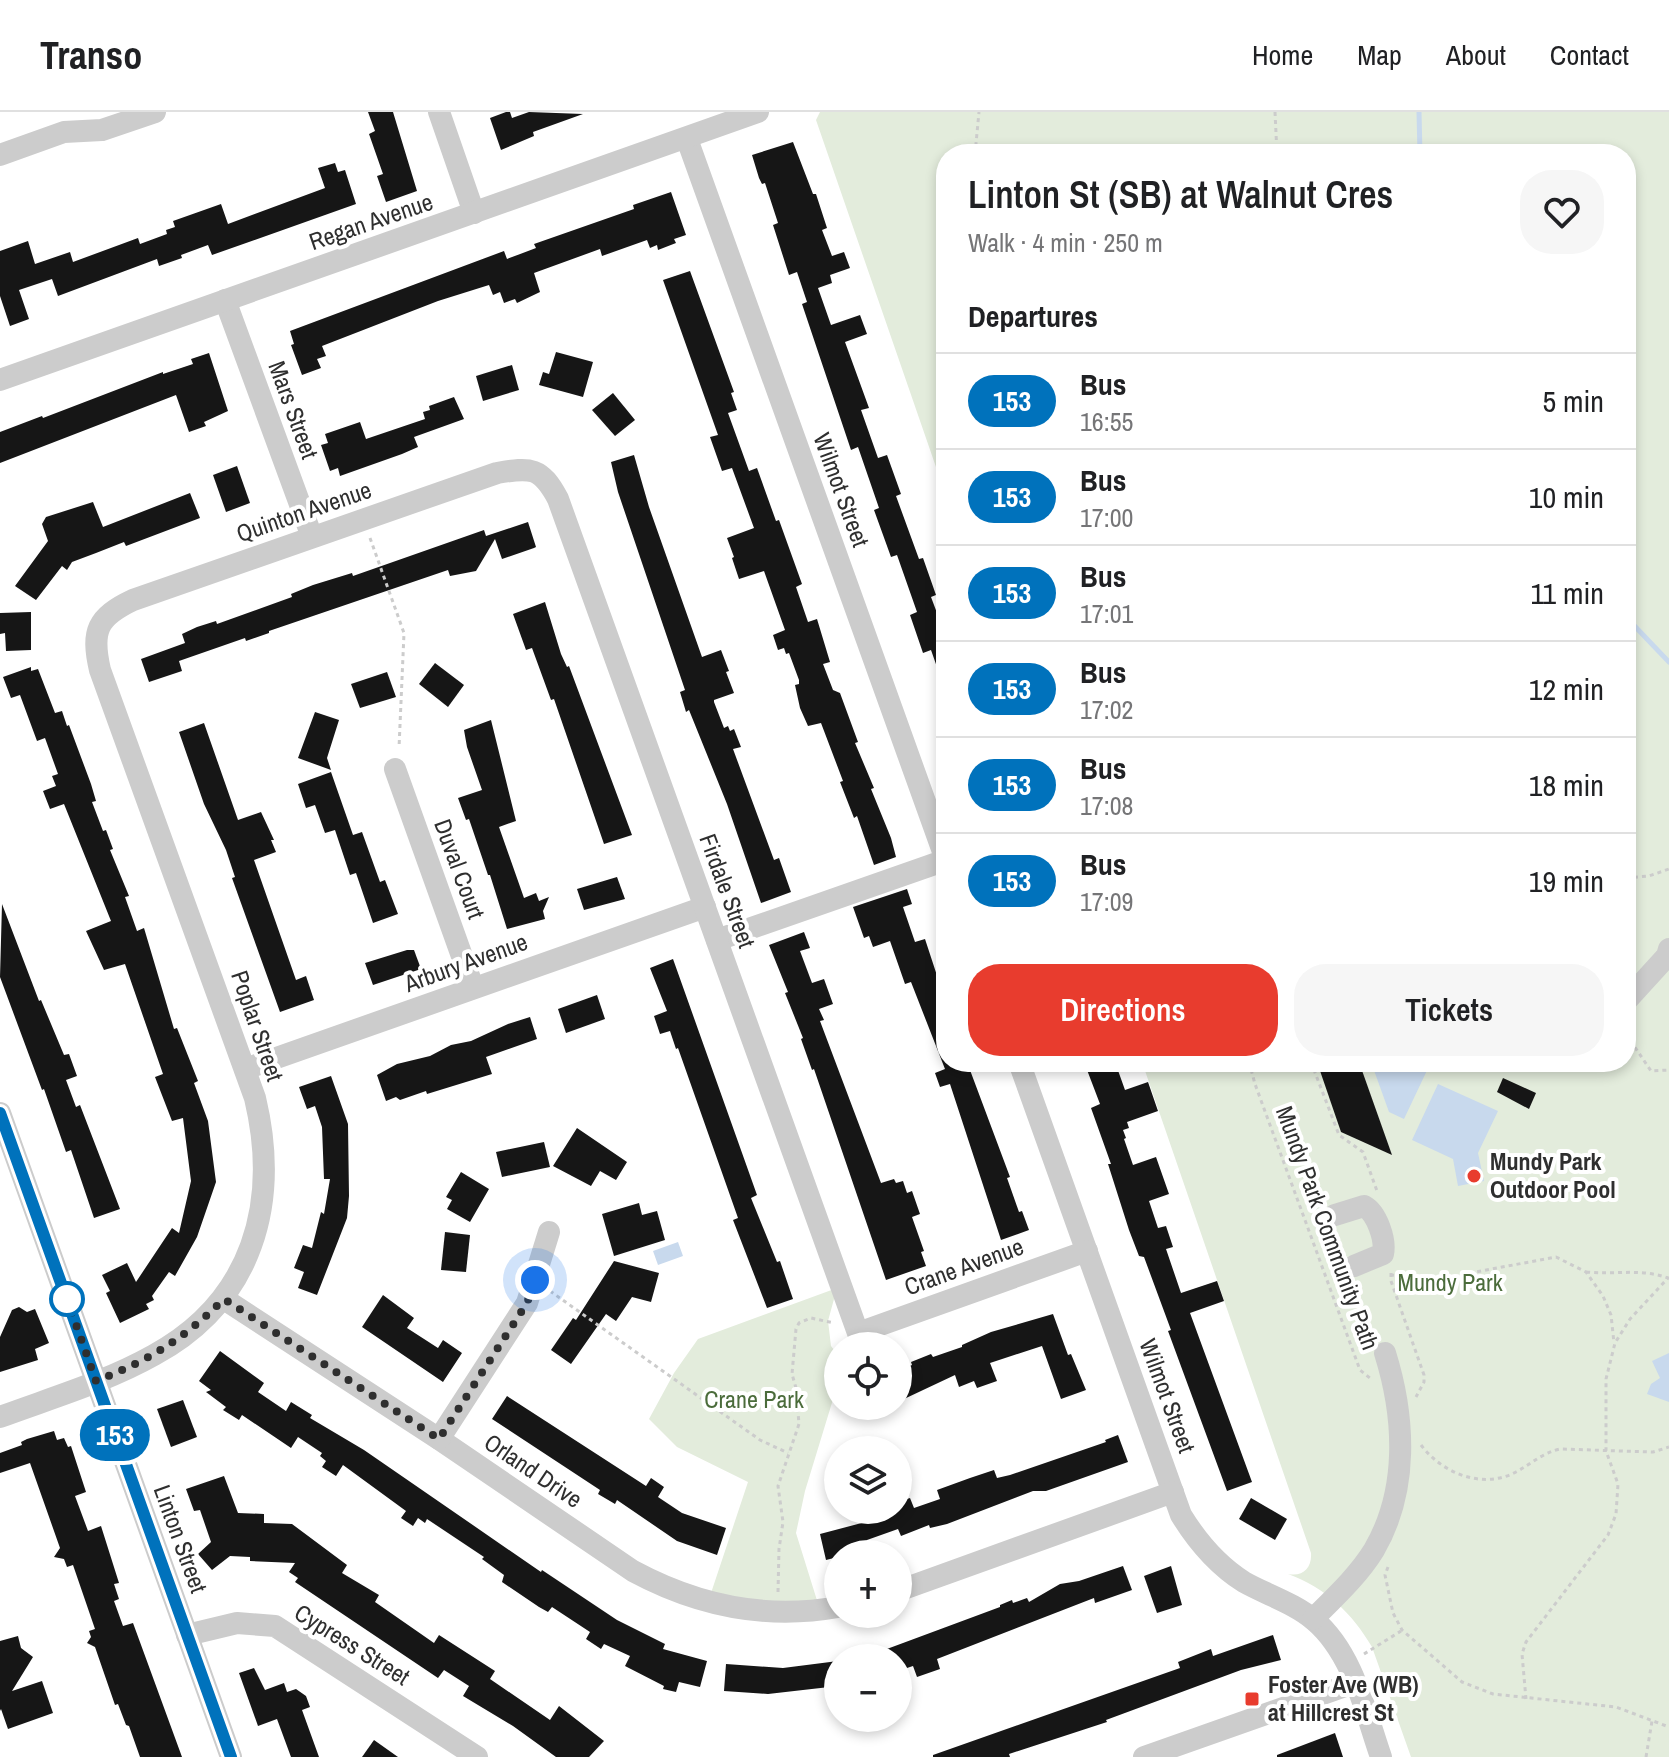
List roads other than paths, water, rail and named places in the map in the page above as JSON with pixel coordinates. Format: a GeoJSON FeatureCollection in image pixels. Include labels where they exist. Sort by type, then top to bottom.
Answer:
{"type":"FeatureCollection","features":[{"type":"Feature","properties":{"kind":"street"},"geometry":{"type":"LineString","coordinates":[[0,155],[71,130],[102,130],[155,112]]}},
{"type":"Feature","properties":{"kind":"street"},"geometry":{"type":"LineString","coordinates":[[439,112],[474,213]]}},
{"type":"Feature","properties":{"kind":"street","name":"Regan Avenue"},"geometry":{"type":"LineString","coordinates":[[0,380],[758,112]]}},
{"type":"Feature","properties":{"kind":"street","name":"Wilmot Street"},"geometry":{"type":"LineString","coordinates":[[687,139],[936,832]]}},
{"type":"Feature","properties":{"kind":"street","name":"Mars Street"},"geometry":{"type":"LineString","coordinates":[[225,300],[312,537]]}},
{"type":"Feature","properties":{"kind":"street","name":"Quinton Avenue"},"geometry":{"type":"LineString","coordinates":[[99,629],[103,618],[112,609],[133,600],[497,473],[520,469],[539,472]]}},
{"type":"Feature","properties":{"kind":"street","name":"Firdale Street"},"geometry":{"type":"LineString","coordinates":[[539,472],[558,499],[858,1332]]}},
{"type":"Feature","properties":{"kind":"street","name":"Poplar Street"},"geometry":{"type":"LineString","coordinates":[[0,1417],[157,1354],[200,1323],[224,1299],[235,1280],[254,1237],[264,1194],[264,1148],[260,1121],[245,1069],[100,670],[95,640],[99,629]]}},
{"type":"Feature","properties":{"kind":"street","name":"Duval Court"},"geometry":{"type":"LineString","coordinates":[[395,769],[473,987]]}},
{"type":"Feature","properties":{"kind":"street"},"geometry":{"type":"LineString","coordinates":[[717,940],[936,863]]}},
{"type":"Feature","properties":{"kind":"street","name":"Arbury Avenue"},"geometry":{"type":"LineString","coordinates":[[245,1069],[705,907]]}},
{"type":"Feature","properties":{"kind":"street"},"geometry":{"type":"LineString","coordinates":[[1636,990],[1667,956],[1669,949]]}},
{"type":"Feature","properties":{"kind":"street","name":"Wilmot Street"},"geometry":{"type":"LineString","coordinates":[[1023,1072],[1173,1492],[1188,1526],[1213,1557],[1244,1582],[1313,1619],[1335,1643],[1354,1683],[1381,1757]]}},
{"type":"Feature","properties":{"kind":"street","name":"Linton Street"},"geometry":{"type":"LineString","coordinates":[[0,1113],[7,1153],[96,1381],[231,1757]]}},
{"type":"Feature","properties":{"kind":"street"},"geometry":{"type":"LineString","coordinates":[[1335,1215],[1364,1206],[1373,1212],[1384,1245],[1383,1254],[1354,1266]]}},
{"type":"Feature","properties":{"kind":"street"},"geometry":{"type":"LineString","coordinates":[[439,1439],[527,1303],[549,1232]]}},
{"type":"Feature","properties":{"kind":"street","name":"Crane Avenue"},"geometry":{"type":"LineString","coordinates":[[861,1332],[1087,1251]]}},
{"type":"Feature","properties":{"kind":"street","name":"Orland Drive"},"geometry":{"type":"LineString","coordinates":[[224,1299],[657,1584],[676,1593],[752,1611],[824,1608]]}},
{"type":"Feature","properties":{"kind":"street"},"geometry":{"type":"LineString","coordinates":[[1313,1619],[1364,1565],[1381,1536],[1396,1491],[1401,1441],[1397,1390],[1385,1353]]}},
{"type":"Feature","properties":{"kind":"street"},"geometry":{"type":"LineString","coordinates":[[912,1586],[1173,1492]]}},
{"type":"Feature","properties":{"kind":"street","name":"Cypress Street"},"geometry":{"type":"LineString","coordinates":[[187,1635],[237,1623],[275,1626],[477,1757]]}},
{"type":"Feature","properties":{"kind":"street"},"geometry":{"type":"LineString","coordinates":[[1144,1757],[1354,1683]]}},
{"type":"Feature","properties":{"kind":"water"},"geometry":{"type":"Polygon","coordinates":[[[1375,1072],[1426,1072],[1404,1119],[1389,1112],[1375,1072]]]}},
{"type":"Feature","properties":{"kind":"water"},"geometry":{"type":"Polygon","coordinates":[[[1438,1084],[1498,1111],[1478,1153],[1484,1181],[1458,1186],[1453,1159],[1412,1140],[1438,1084]]]}},
{"type":"Feature","properties":{"kind":"water"},"geometry":{"type":"Polygon","coordinates":[[[678,1242],[683,1256],[658,1265],[653,1251],[678,1242]]]}},
{"type":"Feature","properties":{"kind":"water"},"geometry":{"type":"Polygon","coordinates":[[[1669,1353],[1669,1402],[1647,1394],[1651,1384],[1660,1378],[1652,1361],[1669,1353]]]}},
{"type":"Feature","properties":{"kind":"waterway"},"geometry":{"type":"LineString","coordinates":[[1419,112],[1420,144]]}},
{"type":"Feature","properties":{"kind":"waterway"},"geometry":{"type":"LineString","coordinates":[[1636,627],[1669,662]]}},
{"type":"Feature","properties":{"kind":"place","name":"Mundy Park Outdoor Pool"},"geometry":{"type":"Point","coordinates":[1474,1176]}},
{"type":"Feature","properties":{"kind":"place","name":"Foster Ave (WB) at Hillcrest St"},"geometry":{"type":"Point","coordinates":[1252,1699]}},
{"type":"Feature","properties":{"kind":"park label","name":"Mundy Park"},"geometry":{"type":"Point","coordinates":[1450,1283]}},
{"type":"Feature","properties":{"kind":"park label","name":"Crane Park"},"geometry":{"type":"Point","coordinates":[754,1400]}}]}
